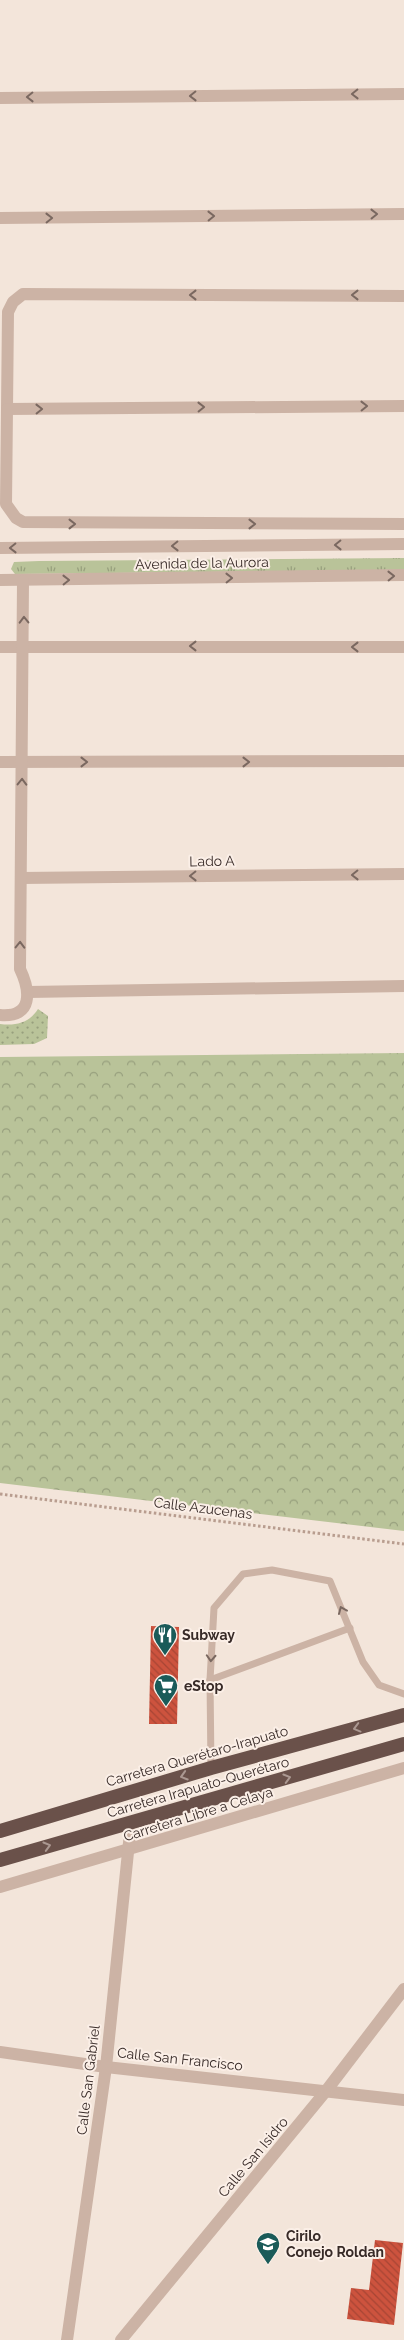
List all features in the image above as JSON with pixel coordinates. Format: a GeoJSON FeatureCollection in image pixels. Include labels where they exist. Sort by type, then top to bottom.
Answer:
{"type":"FeatureCollection","features":[{"type":"Feature","properties":{"kind":"highway","name":"Carretera Querétaro-Irapuato"},"geometry":{"type":"LineString","coordinates":[[0,1831],[211,1768],[404,1715]]}},
{"type":"Feature","properties":{"kind":"highway","name":"Carretera Irapuato-Querétaro"},"geometry":{"type":"LineString","coordinates":[[0,1860],[404,1744]]}},
{"type":"Feature","properties":{"kind":"street"},"geometry":{"type":"LineString","coordinates":[[0,98],[404,94]]}},
{"type":"Feature","properties":{"kind":"street"},"geometry":{"type":"LineString","coordinates":[[0,218],[404,214]]}},
{"type":"Feature","properties":{"kind":"street"},"geometry":{"type":"LineString","coordinates":[[404,296],[23,294],[12,302],[8,312],[5,496],[6,504],[10,511],[23,522],[404,524]]}},
{"type":"Feature","properties":{"kind":"street"},"geometry":{"type":"LineString","coordinates":[[7,409],[404,406]]}},
{"type":"Feature","properties":{"kind":"street","name":"Avenida de la Aurora"},"geometry":{"type":"LineString","coordinates":[[0,548],[404,544]]}},
{"type":"Feature","properties":{"kind":"street","name":"Avenida de la Aurora"},"geometry":{"type":"LineString","coordinates":[[0,580],[404,575]]}},
{"type":"Feature","properties":{"kind":"street"},"geometry":{"type":"LineString","coordinates":[[0,1015],[8,1015],[21,1009],[26,1002],[28,992],[20,969],[24,646],[23,581]]}},
{"type":"Feature","properties":{"kind":"street"},"geometry":{"type":"LineString","coordinates":[[0,647],[404,647]]}},
{"type":"Feature","properties":{"kind":"street"},"geometry":{"type":"LineString","coordinates":[[0,762],[404,761]]}},
{"type":"Feature","properties":{"kind":"street","name":"Lado A"},"geometry":{"type":"LineString","coordinates":[[21,878],[404,874]]}},
{"type":"Feature","properties":{"kind":"street"},"geometry":{"type":"LineString","coordinates":[[28,992],[404,986]]}},
{"type":"Feature","properties":{"kind":"street","name":"Carretera Libre a Celaya"},"geometry":{"type":"LineString","coordinates":[[0,1887],[404,1768]]}},
{"type":"Feature","properties":{"kind":"street","name":"Calle San Gabriel"},"geometry":{"type":"LineString","coordinates":[[67,2340],[106,2066],[131,1823]]}},
{"type":"Feature","properties":{"kind":"street","name":"Calle San Isidro"},"geometry":{"type":"LineString","coordinates":[[121,2340],[326,2090],[404,1989]]}},
{"type":"Feature","properties":{"kind":"street","name":"Calle San Francisco"},"geometry":{"type":"LineString","coordinates":[[0,2052],[404,2100]]}},
{"type":"Feature","properties":{"kind":"lane"},"geometry":{"type":"LineString","coordinates":[[211,1768],[210,1680],[214,1608],[243,1574],[272,1570],[330,1581],[363,1662],[379,1685],[404,1694]]}},
{"type":"Feature","properties":{"kind":"lane"},"geometry":{"type":"LineString","coordinates":[[210,1680],[350,1628]]}},
{"type":"Feature","properties":{"kind":"path","name":"Calle Azucenas"},"geometry":{"type":"LineString","coordinates":[[0,1494],[404,1544]]}},
{"type":"Feature","properties":{"kind":"green space"},"geometry":{"type":"Polygon","coordinates":[[[404,558],[404,570],[15,574],[11,569],[14,562],[39,561],[404,558]]]}},
{"type":"Feature","properties":{"kind":"green space"},"geometry":{"type":"Polygon","coordinates":[[[38,1009],[48,1016],[47,1038],[34,1044],[0,1045],[0,1024],[22,1022],[31,1018],[38,1009]]]}},
{"type":"Feature","properties":{"kind":"green space"},"geometry":{"type":"Polygon","coordinates":[[[404,1053],[404,1531],[0,1483],[0,1057],[404,1053]]]}},
{"type":"Feature","properties":{"kind":"building"},"geometry":{"type":"Polygon","coordinates":[[[151,1626],[179,1627],[177,1724],[149,1724],[151,1626]]]}},
{"type":"Feature","properties":{"kind":"building"},"geometry":{"type":"Polygon","coordinates":[[[375,2240],[403,2243],[394,2325],[347,2319],[351,2288],[369,2290],[375,2240]]]}},
{"type":"Feature","properties":{"kind":"place","name":"Subway"},"geometry":{"type":"Point","coordinates":[165,1656]}},
{"type":"Feature","properties":{"kind":"place","name":"eStop"},"geometry":{"type":"Point","coordinates":[166,1707]}},
{"type":"Feature","properties":{"kind":"place","name":"Cirilo Conejo Roldan"},"geometry":{"type":"Point","coordinates":[268,2265]}}]}
